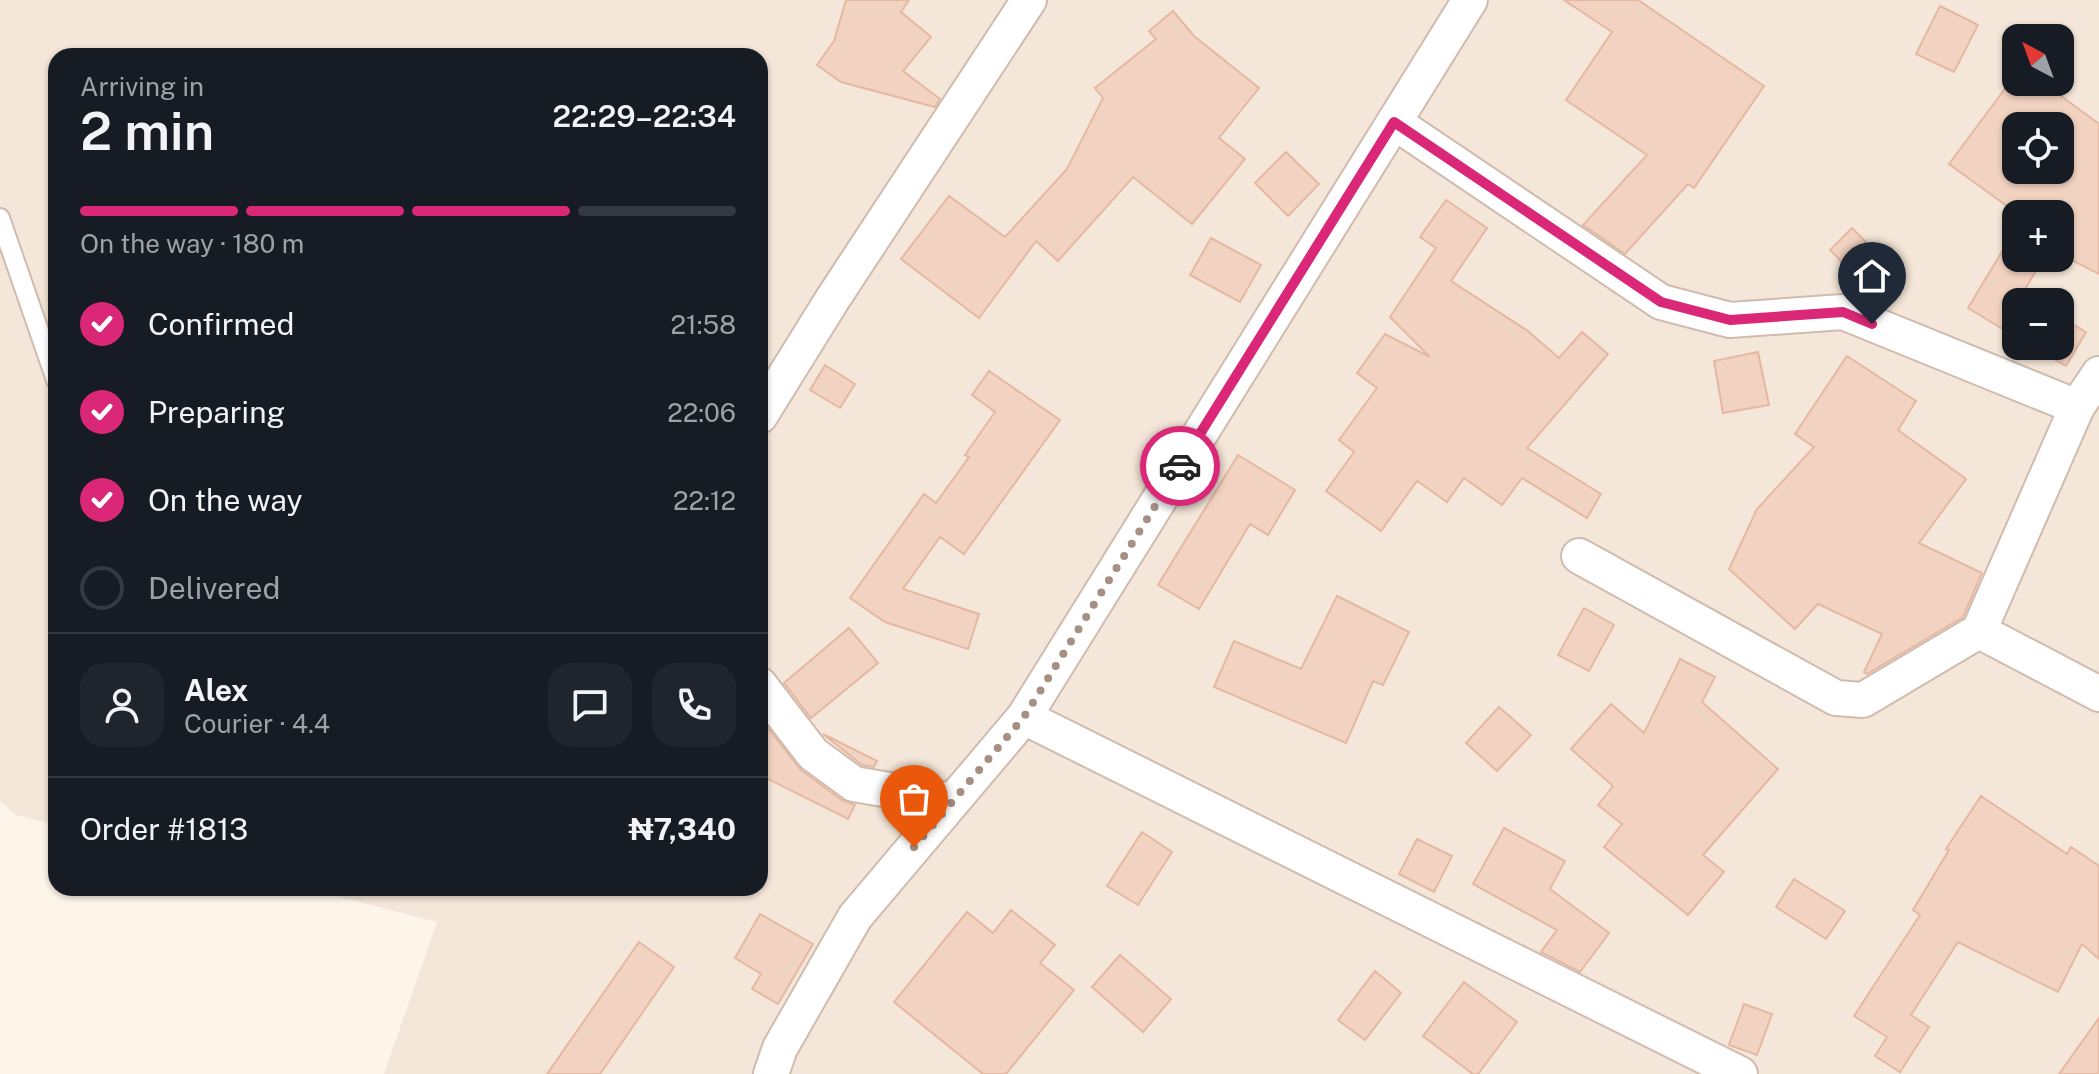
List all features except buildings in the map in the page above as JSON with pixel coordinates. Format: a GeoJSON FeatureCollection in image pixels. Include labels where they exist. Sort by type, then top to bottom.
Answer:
{"type":"FeatureCollection","features":[{"type":"Feature","properties":{"kind":"street"},"geometry":{"type":"LineString","coordinates":[[768,403],[1029,0]]}},
{"type":"Feature","properties":{"kind":"street"},"geometry":{"type":"LineString","coordinates":[[771,1074],[780,1048],[855,917],[1024,717],[1470,0]]}},
{"type":"Feature","properties":{"kind":"street"},"geometry":{"type":"LineString","coordinates":[[1394,122],[1661,302],[1730,320],[1843,312],[2077,407]]}},
{"type":"Feature","properties":{"kind":"street"},"geometry":{"type":"LineString","coordinates":[[1579,556],[1836,698],[1863,700],[1979,631],[2077,407],[2099,374]]}},
{"type":"Feature","properties":{"kind":"street"},"geometry":{"type":"LineString","coordinates":[[1979,631],[2099,694]]}},
{"type":"Feature","properties":{"kind":"street"},"geometry":{"type":"LineString","coordinates":[[768,695],[813,754],[854,784],[953,801]]}},
{"type":"Feature","properties":{"kind":"street"},"geometry":{"type":"LineString","coordinates":[[1024,717],[1740,1074]]}},
{"type":"Feature","properties":{"kind":"lane"},"geometry":{"type":"LineString","coordinates":[[0,218],[48,357]]}},
{"type":"Feature","properties":{"kind":"shaded area"},"geometry":{"type":"Polygon","coordinates":[[[0,0],[2099,0],[2099,1074],[384,1074],[437,922],[336,896],[768,896],[768,48],[48,48],[48,823],[16,815],[0,801],[0,0]]]}},
{"type":"Feature","properties":{"kind":"way so far"},"geometry":{"type":"LineString","coordinates":[[914,847],[1024,717],[1180,466]]}},
{"type":"Feature","properties":{"kind":"route"},"geometry":{"type":"LineString","coordinates":[[1180,466],[1394,122],[1661,302],[1730,320],[1843,312],[1872,324]]}}]}
